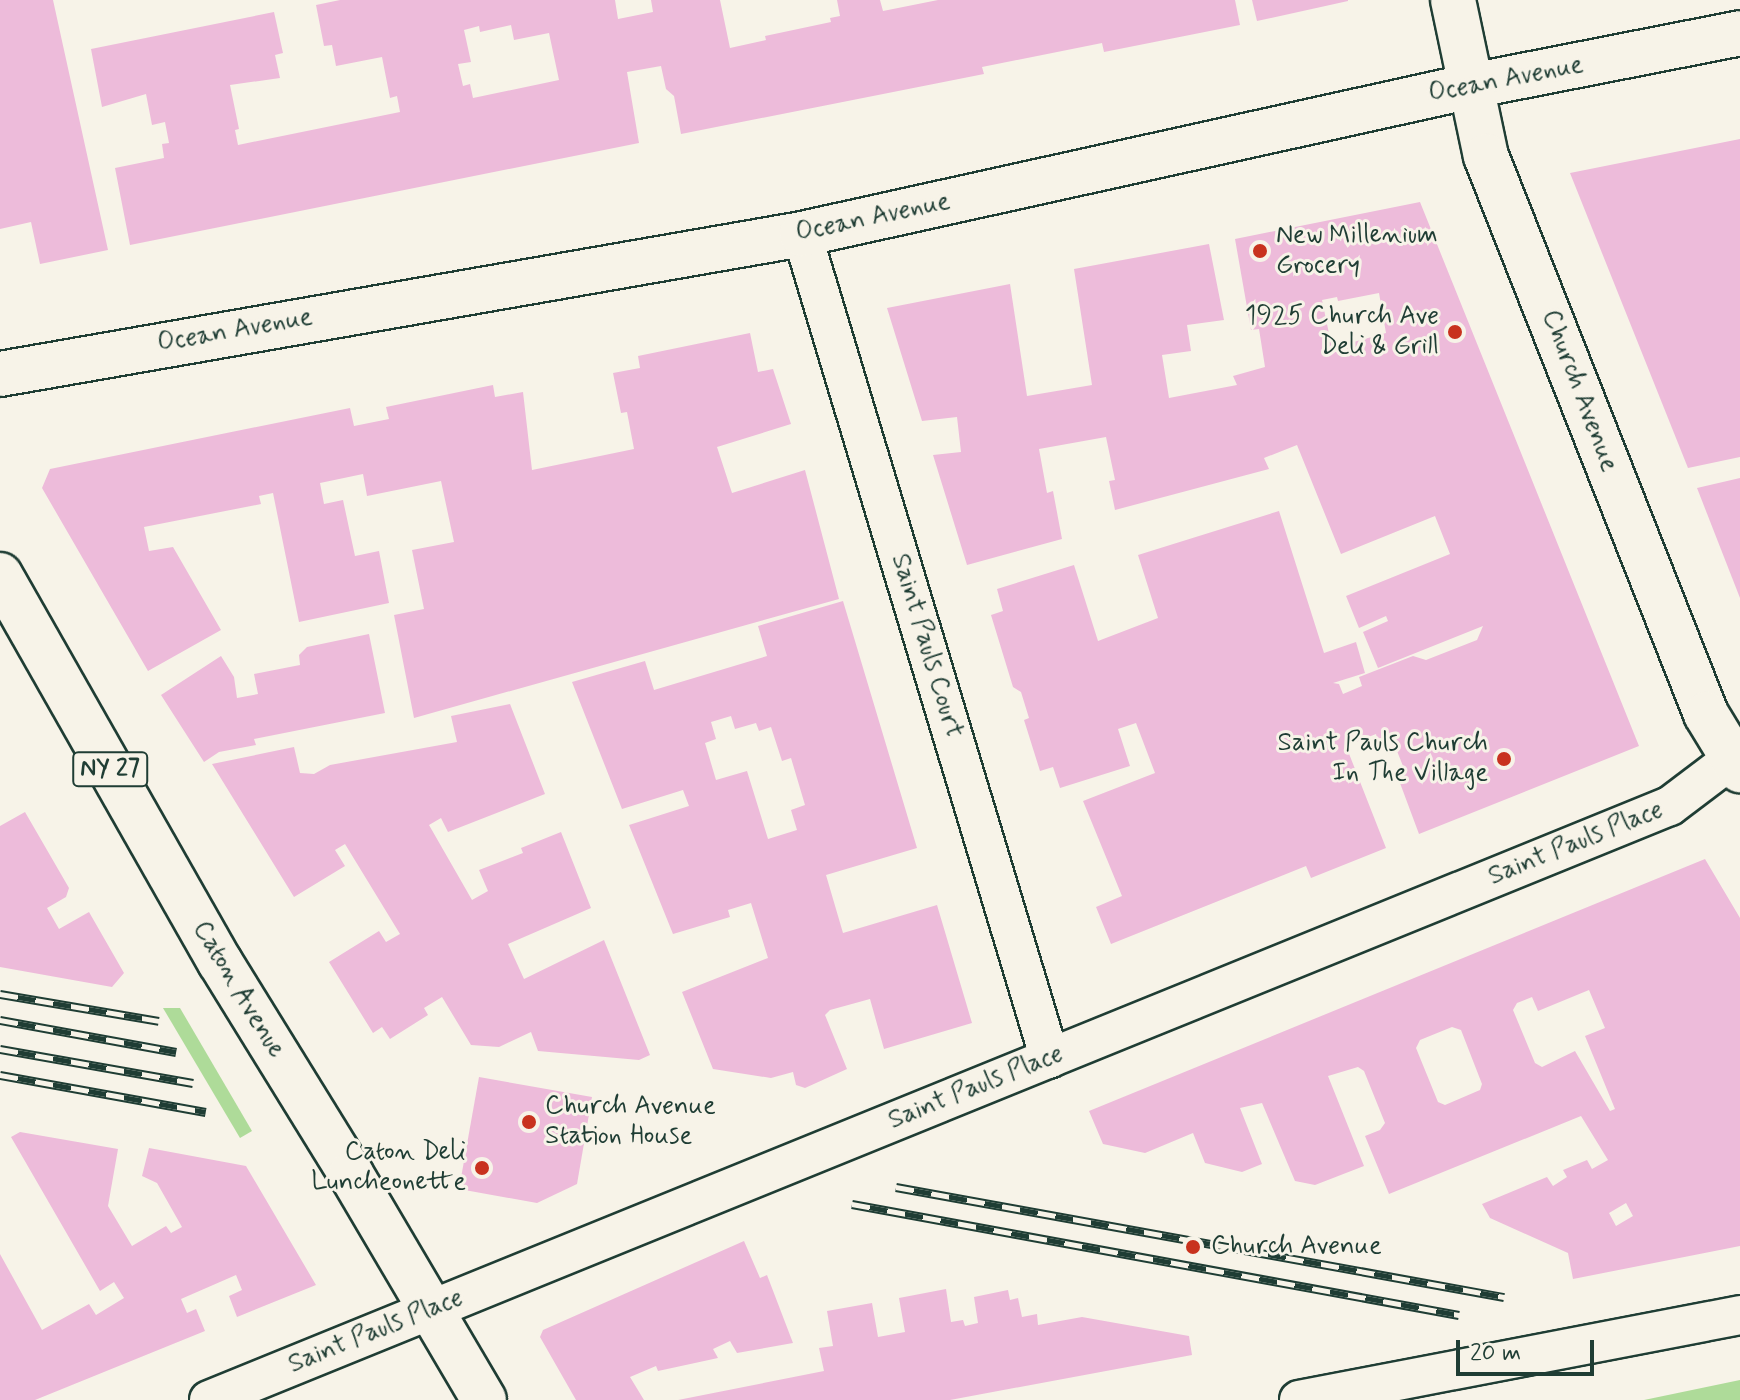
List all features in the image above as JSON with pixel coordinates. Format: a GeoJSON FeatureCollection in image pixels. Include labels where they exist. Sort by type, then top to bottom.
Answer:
{"type":"FeatureCollection","features":[{"type":"Feature","properties":{"kind":"main road","name":"Church Avenue"},"geometry":{"type":"LineString","coordinates":[[1453,0],[1486,156],[1706,714],[1738,761]]}},
{"type":"Feature","properties":{"kind":"main road","name":"Ocean Avenue"},"geometry":{"type":"LineString","coordinates":[[0,374],[802,234],[1471,86],[1740,33]]}},
{"type":"Feature","properties":{"kind":"main road","name":"Caton Avenue"},"geometry":{"type":"LineString","coordinates":[[0,575],[220,962],[484,1400]]}},
{"type":"Feature","properties":{"kind":"street","name":"Saint Pauls Court"},"geometry":{"type":"LineString","coordinates":[[802,234],[1050,1059]]}},
{"type":"Feature","properties":{"kind":"street","name":"Saint Pauls Place"},"geometry":{"type":"LineString","coordinates":[[209,1400],[1670,806],[1738,761]]}},
{"type":"Feature","properties":{"kind":"street"},"geometry":{"type":"LineString","coordinates":[[1299,1400],[1740,1315]]}},
{"type":"Feature","properties":{"kind":"green space"},"geometry":{"type":"Polygon","coordinates":[[[163,1008],[180,1008],[252,1131],[240,1138],[163,1008]]]}},
{"type":"Feature","properties":{"kind":"green space"},"geometry":{"type":"Polygon","coordinates":[[[1740,1380],[1740,1400],[1644,1400],[1740,1380]]]}},
{"type":"Feature","properties":{"kind":"building"},"geometry":{"type":"Polygon","coordinates":[[[0,0],[53,0],[108,250],[40,264],[31,222],[0,229],[0,0]]]}},
{"type":"Feature","properties":{"kind":"building"},"geometry":{"type":"Polygon","coordinates":[[[340,0],[615,0],[618,19],[653,12],[651,0],[720,0],[730,48],[766,40],[765,36],[831,22],[830,18],[840,16],[837,0],[880,0],[883,11],[938,0],[1235,0],[1240,25],[1104,52],[1102,43],[982,67],[984,74],[681,134],[674,96],[666,89],[661,66],[627,72],[639,143],[130,245],[115,168],[164,158],[162,144],[169,143],[165,122],[152,125],[146,94],[102,107],[91,49],[274,12],[283,53],[275,55],[280,78],[230,85],[239,129],[235,130],[238,145],[400,112],[397,96],[390,98],[382,57],[336,66],[332,45],[324,46],[316,5],[340,0]],[[511,25],[480,32],[479,26],[464,30],[471,62],[458,64],[463,86],[470,84],[473,98],[559,80],[549,33],[514,40],[511,25]]]}},
{"type":"Feature","properties":{"kind":"building"},"geometry":{"type":"Polygon","coordinates":[[[1252,0],[1348,0],[1348,1],[1257,21],[1252,0]]]}},
{"type":"Feature","properties":{"kind":"building"},"geometry":{"type":"Polygon","coordinates":[[[1740,139],[1740,457],[1688,468],[1570,173],[1740,139]]]}},
{"type":"Feature","properties":{"kind":"building"},"geometry":{"type":"Polygon","coordinates":[[[1420,202],[1639,746],[1419,834],[1397,775],[1405,771],[1391,736],[1378,742],[1376,734],[1346,746],[1386,848],[1311,878],[1306,866],[1111,944],[1096,907],[1122,896],[1083,801],[1155,773],[1136,723],[1118,729],[1130,766],[1060,788],[1053,767],[1040,771],[1024,720],[1029,718],[1021,692],[1013,687],[991,615],[1003,611],[997,589],[1074,565],[1098,641],[1158,618],[1138,555],[1279,511],[1324,653],[1356,642],[1365,673],[1333,683],[1339,684],[1343,694],[1362,686],[1359,677],[1413,656],[1426,660],[1477,640],[1483,626],[1378,668],[1363,632],[1388,621],[1386,616],[1359,628],[1346,596],[1450,554],[1435,516],[1341,554],[1297,445],[1264,458],[1269,469],[1115,510],[1109,481],[1115,480],[1106,437],[1039,449],[1047,493],[1053,491],[1062,539],[967,565],[933,455],[961,452],[957,417],[922,421],[887,308],[1010,284],[1027,396],[1092,385],[1074,269],[1209,244],[1224,320],[1187,325],[1191,351],[1162,355],[1169,398],[1237,385],[1233,376],[1265,367],[1259,329],[1251,330],[1235,239],[1420,202]],[[1379,293],[1338,301],[1337,297],[1322,300],[1332,348],[1386,333],[1379,293]]]}},
{"type":"Feature","properties":{"kind":"building"},"geometry":{"type":"Polygon","coordinates":[[[750,333],[758,372],[773,369],[791,424],[717,447],[732,493],[805,470],[839,599],[414,718],[394,615],[424,609],[412,550],[454,542],[441,481],[367,496],[363,474],[320,483],[324,504],[343,500],[355,556],[379,551],[389,603],[299,622],[273,493],[259,496],[261,504],[144,527],[149,551],[173,547],[221,630],[148,671],[42,488],[50,469],[350,408],[354,426],[389,419],[386,407],[493,385],[495,397],[523,392],[532,470],[634,449],[627,412],[621,413],[613,373],[640,368],[638,356],[750,333]]]}},
{"type":"Feature","properties":{"kind":"building"},"geometry":{"type":"Polygon","coordinates":[[[1740,478],[1740,598],[1697,488],[1740,478]]]}},
{"type":"Feature","properties":{"kind":"building"},"geometry":{"type":"Polygon","coordinates":[[[843,601],[917,848],[826,875],[843,933],[937,905],[972,1023],[884,1049],[870,999],[830,1010],[825,1015],[847,1069],[805,1088],[796,1085],[793,1072],[771,1078],[713,1069],[682,992],[768,958],[751,903],[728,910],[730,917],[673,934],[629,825],[689,806],[683,790],[622,809],[572,682],[645,661],[654,690],[767,656],[758,626],[843,601]],[[731,716],[711,722],[716,739],[705,743],[716,780],[747,771],[768,839],[797,830],[791,810],[805,805],[791,758],[782,761],[771,727],[759,731],[756,723],[735,729],[731,716]]]}},
{"type":"Feature","properties":{"kind":"building"},"geometry":{"type":"Polygon","coordinates":[[[369,634],[385,713],[254,739],[256,745],[219,752],[204,762],[161,695],[221,656],[234,677],[237,698],[258,694],[254,674],[300,665],[299,655],[307,647],[369,634]]]}},
{"type":"Feature","properties":{"kind":"building"},"geometry":{"type":"Polygon","coordinates":[[[510,704],[545,794],[448,832],[441,818],[429,825],[472,900],[488,891],[479,870],[523,853],[521,848],[561,832],[591,908],[508,944],[524,979],[604,940],[650,1055],[639,1060],[538,1051],[531,1032],[499,1047],[471,1045],[442,997],[424,1008],[428,1015],[390,1039],[382,1027],[373,1033],[329,962],[379,931],[386,942],[400,934],[345,844],[335,850],[345,866],[294,897],[212,764],[294,747],[300,773],[314,774],[330,765],[457,742],[451,716],[510,704]]]}},
{"type":"Feature","properties":{"kind":"building"},"geometry":{"type":"Polygon","coordinates":[[[25,812],[69,888],[66,897],[47,908],[59,929],[89,912],[124,973],[112,987],[0,967],[0,826],[25,812]]]}},
{"type":"Feature","properties":{"kind":"building"},"geometry":{"type":"Polygon","coordinates":[[[1705,859],[1740,918],[1740,1246],[1573,1279],[1568,1253],[1490,1218],[1482,1204],[1547,1177],[1553,1186],[1567,1177],[1563,1170],[1587,1160],[1592,1169],[1608,1160],[1581,1116],[1389,1194],[1365,1136],[1380,1130],[1385,1123],[1364,1071],[1358,1067],[1328,1076],[1364,1166],[1315,1185],[1295,1181],[1262,1103],[1240,1108],[1262,1164],[1242,1172],[1205,1163],[1193,1133],[1145,1153],[1103,1144],[1089,1111],[1705,859]],[[1589,990],[1538,1011],[1532,997],[1517,1003],[1513,1010],[1535,1063],[1542,1067],[1575,1051],[1610,1111],[1615,1109],[1585,1036],[1605,1028],[1589,990]],[[1452,1027],[1420,1040],[1416,1048],[1438,1102],[1445,1105],[1480,1090],[1482,1084],[1461,1030],[1452,1027]],[[1626,1203],[1609,1213],[1616,1226],[1633,1216],[1626,1203]]]}},
{"type":"Feature","properties":{"kind":"building","name":"Church Avenue Station House"},"geometry":{"type":"Polygon","coordinates":[[[479,1077],[592,1097],[577,1184],[537,1203],[459,1189],[479,1077]]]}},
{"type":"Feature","properties":{"kind":"building"},"geometry":{"type":"Polygon","coordinates":[[[20,1132],[118,1149],[108,1206],[132,1246],[166,1226],[171,1233],[182,1227],[157,1183],[142,1176],[149,1148],[246,1166],[316,1285],[237,1317],[229,1296],[242,1290],[236,1275],[181,1299],[187,1313],[196,1309],[205,1331],[35,1400],[0,1400],[0,1254],[42,1330],[89,1304],[96,1315],[124,1298],[114,1282],[100,1291],[11,1137],[20,1132]]]}},
{"type":"Feature","properties":{"kind":"building"},"geometry":{"type":"Polygon","coordinates":[[[744,1241],[760,1278],[767,1275],[793,1343],[737,1353],[730,1341],[713,1349],[718,1358],[658,1371],[656,1366],[630,1377],[644,1400],[576,1400],[540,1337],[543,1330],[744,1241]]]}},
{"type":"Feature","properties":{"kind":"building"},"geometry":{"type":"Polygon","coordinates":[[[946,1289],[951,1322],[963,1320],[965,1326],[978,1323],[974,1297],[1008,1290],[1010,1300],[1018,1298],[1022,1317],[1037,1314],[1038,1325],[1082,1317],[1189,1336],[1192,1355],[950,1400],[678,1400],[824,1371],[819,1348],[833,1346],[827,1311],[872,1303],[878,1337],[905,1332],[899,1298],[946,1289]]]}},
{"type":"Feature","properties":{"kind":"railway"},"geometry":{"type":"LineString","coordinates":[[0,994],[159,1021]]}},
{"type":"Feature","properties":{"kind":"railway"},"geometry":{"type":"LineString","coordinates":[[0,1020],[176,1052]]}},
{"type":"Feature","properties":{"kind":"railway"},"geometry":{"type":"LineString","coordinates":[[0,1049],[193,1083]]}},
{"type":"Feature","properties":{"kind":"railway"},"geometry":{"type":"LineString","coordinates":[[0,1075],[206,1112]]}},
{"type":"Feature","properties":{"kind":"railway"},"geometry":{"type":"LineString","coordinates":[[896,1187],[1504,1297]]}},
{"type":"Feature","properties":{"kind":"railway"},"geometry":{"type":"LineString","coordinates":[[852,1204],[1459,1315]]}},
{"type":"Feature","properties":{"kind":"place","name":"New Millenium Grocery"},"geometry":{"type":"Point","coordinates":[1260,251]}},
{"type":"Feature","properties":{"kind":"place","name":"1925 Church Ave Deli & Grill"},"geometry":{"type":"Point","coordinates":[1455,332]}},
{"type":"Feature","properties":{"kind":"place","name":"Saint Pauls Church In The Village"},"geometry":{"type":"Point","coordinates":[1504,759]}},
{"type":"Feature","properties":{"kind":"place","name":"Church Avenue Station House"},"geometry":{"type":"Point","coordinates":[529,1122]}},
{"type":"Feature","properties":{"kind":"place","name":"Caton Deli Luncheonette"},"geometry":{"type":"Point","coordinates":[482,1168]}},
{"type":"Feature","properties":{"kind":"place","name":"Church Avenue"},"geometry":{"type":"Point","coordinates":[1193,1247]}}]}
